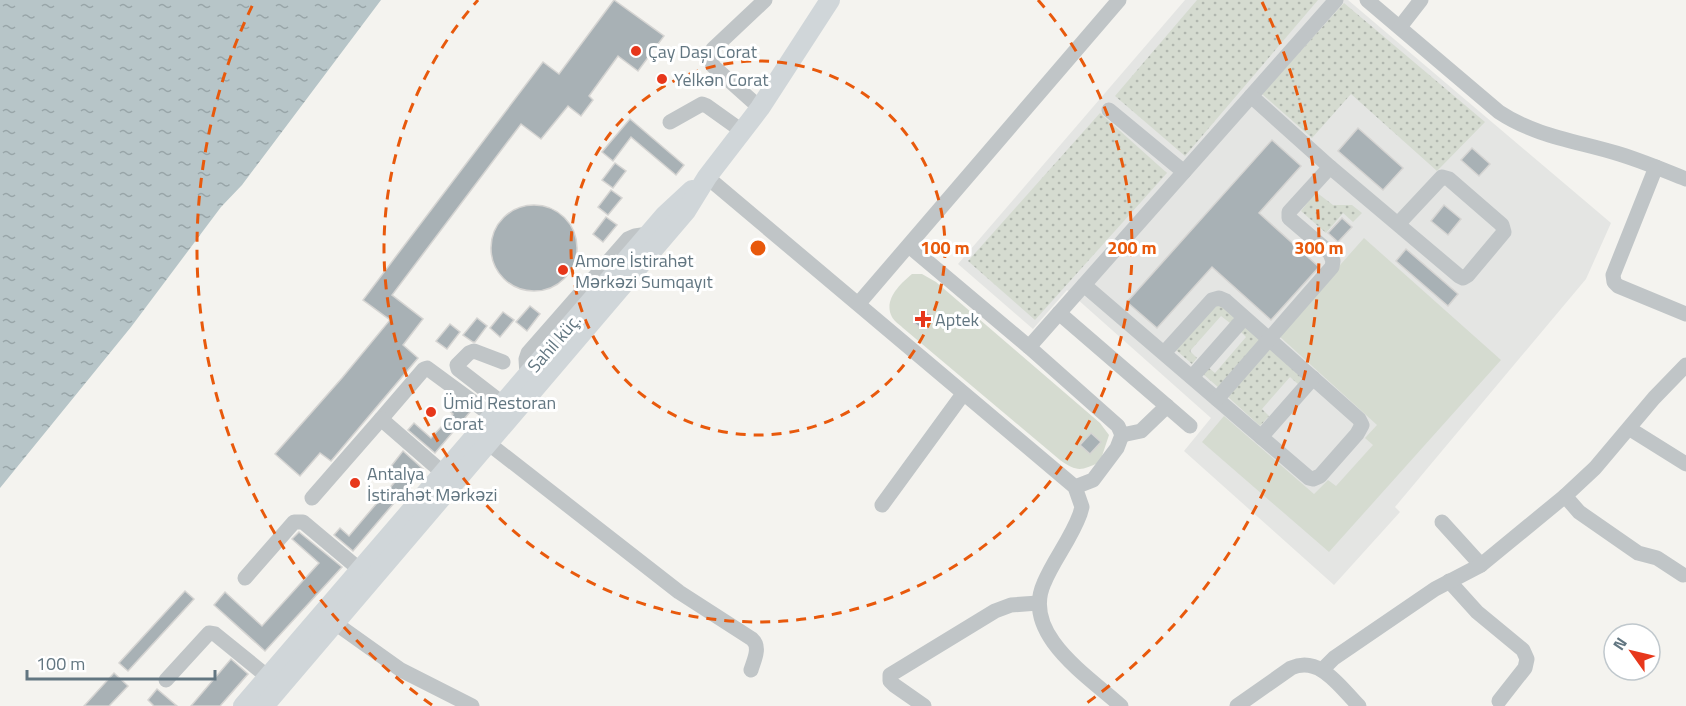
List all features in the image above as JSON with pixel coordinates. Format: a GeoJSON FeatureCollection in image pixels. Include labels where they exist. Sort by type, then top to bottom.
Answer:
{"type":"FeatureCollection","features":[{"type":"Feature","properties":{"kind":"main road","name":"Sahil küç."},"geometry":{"type":"LineString","coordinates":[[264,706],[686,212],[707,177],[760,108],[830,0]]}},
{"type":"Feature","properties":{"kind":"main road","name":"Sahil küç."},"geometry":{"type":"LineString","coordinates":[[243,706],[648,234],[677,202],[707,177]]}},
{"type":"Feature","properties":{"kind":"street"},"geometry":{"type":"LineString","coordinates":[[760,108],[713,66],[710,56],[713,49],[765,0]]}},
{"type":"Feature","properties":{"kind":"street"},"geometry":{"type":"LineString","coordinates":[[859,303],[1119,0]]}},
{"type":"Feature","properties":{"kind":"street"},"geometry":{"type":"LineString","coordinates":[[1029,347],[1336,0]]}},
{"type":"Feature","properties":{"kind":"street"},"geometry":{"type":"LineString","coordinates":[[1367,0],[1499,112],[1515,122],[1533,130],[1617,153],[1686,179]]}},
{"type":"Feature","properties":{"kind":"street"},"geometry":{"type":"LineString","coordinates":[[1401,27],[1421,0]]}},
{"type":"Feature","properties":{"kind":"street"},"geometry":{"type":"LineString","coordinates":[[1251,96],[1330,167],[1398,224],[1463,278],[1504,232],[1502,225],[1449,179],[1442,177],[1398,224]]}},
{"type":"Feature","properties":{"kind":"street"},"geometry":{"type":"LineString","coordinates":[[670,123],[702,105],[707,106],[742,131]]}},
{"type":"Feature","properties":{"kind":"street"},"geometry":{"type":"LineString","coordinates":[[1109,110],[1184,172]]}},
{"type":"Feature","properties":{"kind":"street"},"geometry":{"type":"LineString","coordinates":[[1217,399],[1332,267],[1333,261],[1330,253],[1289,218],[1289,212],[1330,167]]}},
{"type":"Feature","properties":{"kind":"street"},"geometry":{"type":"LineString","coordinates":[[1656,167],[1614,275],[1614,282],[1618,286],[1686,314]]}},
{"type":"Feature","properties":{"kind":"street"},"geometry":{"type":"LineString","coordinates":[[707,177],[859,303],[1075,488],[1082,507],[1045,580],[1038,603],[1041,622],[1053,642],[1121,706]]}},
{"type":"Feature","properties":{"kind":"street"},"geometry":{"type":"LineString","coordinates":[[909,246],[1118,426],[1122,435],[1118,448],[1093,480],[1075,488]]}},
{"type":"Feature","properties":{"kind":"street"},"geometry":{"type":"LineString","coordinates":[[1084,285],[1308,478],[1313,479],[1320,476],[1357,434],[1362,425],[1359,419],[1313,378],[1226,301],[1219,298],[1212,300],[1164,353]]}},
{"type":"Feature","properties":{"kind":"street"},"geometry":{"type":"LineString","coordinates":[[1059,313],[1190,426]]}},
{"type":"Feature","properties":{"kind":"street"},"geometry":{"type":"LineString","coordinates":[[1191,377],[1244,318]]}},
{"type":"Feature","properties":{"kind":"street"},"geometry":{"type":"LineString","coordinates":[[497,409],[458,369],[457,365],[474,351],[503,362]]}},
{"type":"Feature","properties":{"kind":"street"},"geometry":{"type":"LineString","coordinates":[[1322,670],[1334,658],[1449,581],[1481,565],[1565,496],[1595,468],[1654,398],[1686,365]]}},
{"type":"Feature","properties":{"kind":"street"},"geometry":{"type":"LineString","coordinates":[[312,498],[424,369],[427,368],[497,409]]}},
{"type":"Feature","properties":{"kind":"street"},"geometry":{"type":"LineString","coordinates":[[1261,437],[1313,378]]}},
{"type":"Feature","properties":{"kind":"street"},"geometry":{"type":"LineString","coordinates":[[882,505],[963,394]]}},
{"type":"Feature","properties":{"kind":"street"},"geometry":{"type":"LineString","coordinates":[[1122,435],[1141,431],[1167,406]]}},
{"type":"Feature","properties":{"kind":"street"},"geometry":{"type":"LineString","coordinates":[[381,419],[442,472]]}},
{"type":"Feature","properties":{"kind":"street"},"geometry":{"type":"LineString","coordinates":[[1630,429],[1686,464]]}},
{"type":"Feature","properties":{"kind":"street"},"geometry":{"type":"LineString","coordinates":[[488,443],[679,592],[752,639],[757,649],[751,670]]}},
{"type":"Feature","properties":{"kind":"street"},"geometry":{"type":"LineString","coordinates":[[1565,496],[1579,512],[1638,553],[1657,558],[1683,575]]}},
{"type":"Feature","properties":{"kind":"street"},"geometry":{"type":"LineString","coordinates":[[245,578],[294,522],[303,522],[359,570]]}},
{"type":"Feature","properties":{"kind":"street"},"geometry":{"type":"LineString","coordinates":[[1442,522],[1481,565]]}},
{"type":"Feature","properties":{"kind":"street"},"geometry":{"type":"LineString","coordinates":[[1449,581],[1477,612],[1523,650],[1527,659],[1525,668],[1499,701]]}},
{"type":"Feature","properties":{"kind":"street"},"geometry":{"type":"LineString","coordinates":[[924,706],[894,685],[890,681],[890,675],[995,611],[1011,605],[1038,603]]}},
{"type":"Feature","properties":{"kind":"street"},"geometry":{"type":"LineString","coordinates":[[335,623],[401,670],[472,706]]}},
{"type":"Feature","properties":{"kind":"street"},"geometry":{"type":"LineString","coordinates":[[166,680],[209,633],[215,634],[268,677]]}},
{"type":"Feature","properties":{"kind":"street"},"geometry":{"type":"LineString","coordinates":[[1237,706],[1300,664],[1315,665],[1359,706]]}},
{"type":"Feature","properties":{"kind":"shaded area"},"geometry":{"type":"Polygon","coordinates":[[[1185,0],[1348,0],[1611,223],[1586,279],[1395,507],[1400,512],[1334,585],[1184,451],[1211,418],[1067,290],[1033,329],[958,264],[1185,0]]]}},
{"type":"Feature","properties":{"kind":"shaded area"},"geometry":{"type":"Polygon","coordinates":[[[1197,0],[1318,0],[1185,156],[1115,96],[1197,0]]]}},
{"type":"Feature","properties":{"kind":"shaded area"},"geometry":{"type":"Polygon","coordinates":[[[1344,3],[1485,122],[1437,171],[1351,94],[1312,138],[1262,94],[1344,3]]]}},
{"type":"Feature","properties":{"kind":"shaded area"},"geometry":{"type":"Polygon","coordinates":[[[1100,113],[1167,173],[1035,320],[968,261],[1100,113]]]}},
{"type":"Feature","properties":{"kind":"shaded area"},"geometry":{"type":"Polygon","coordinates":[[[1316,192],[1333,205],[1352,205],[1362,213],[1353,222],[1343,213],[1326,233],[1301,211],[1316,192]]]}},
{"type":"Feature","properties":{"kind":"shaded area"},"geometry":{"type":"Polygon","coordinates":[[[1364,238],[1501,360],[1329,552],[1202,442],[1224,416],[1314,494],[1328,480],[1336,486],[1373,445],[1365,438],[1377,425],[1278,335],[1364,238]]]}},
{"type":"Feature","properties":{"kind":"shaded area"},"geometry":{"type":"Polygon","coordinates":[[[912,274],[922,274],[936,282],[1100,423],[1109,435],[1100,462],[1079,469],[1060,460],[892,317],[891,299],[912,274]]]}},
{"type":"Feature","properties":{"kind":"shaded area"},"geometry":{"type":"Polygon","coordinates":[[[1218,301],[1236,316],[1230,323],[1221,316],[1190,351],[1197,358],[1192,364],[1176,350],[1218,301]]]}},
{"type":"Feature","properties":{"kind":"shaded area"},"geometry":{"type":"Polygon","coordinates":[[[1245,326],[1261,339],[1219,388],[1203,374],[1209,368],[1215,373],[1246,337],[1240,331],[1245,326]]]}},
{"type":"Feature","properties":{"kind":"shaded area"},"geometry":{"type":"Polygon","coordinates":[[[1271,347],[1305,377],[1299,385],[1290,377],[1262,409],[1269,416],[1260,426],[1227,396],[1271,347]]]}},
{"type":"Feature","properties":{"kind":"water"},"geometry":{"type":"Polygon","coordinates":[[[0,0],[381,0],[242,185],[221,207],[131,327],[0,488],[0,0]]]}},
{"type":"Feature","properties":{"kind":"building"},"geometry":{"type":"Polygon","coordinates":[[[614,0],[664,36],[638,71],[618,56],[589,96],[593,100],[581,116],[568,106],[541,139],[521,124],[392,295],[423,319],[403,345],[418,358],[331,461],[320,453],[300,476],[275,454],[390,320],[363,300],[543,62],[559,74],[614,0]]]}},
{"type":"Feature","properties":{"kind":"building"},"geometry":{"type":"Polygon","coordinates":[[[630,119],[684,165],[676,175],[631,137],[613,161],[602,152],[630,119]]]}},
{"type":"Feature","properties":{"kind":"building"},"geometry":{"type":"Polygon","coordinates":[[[1358,128],[1403,168],[1383,190],[1338,151],[1358,128]]]}},
{"type":"Feature","properties":{"kind":"building"},"geometry":{"type":"Polygon","coordinates":[[[1272,140],[1301,166],[1259,213],[1319,267],[1271,320],[1212,267],[1157,328],[1127,302],[1272,140]]]}},
{"type":"Feature","properties":{"kind":"building"},"geometry":{"type":"Polygon","coordinates":[[[1472,148],[1490,164],[1479,176],[1461,160],[1472,148]]]}},
{"type":"Feature","properties":{"kind":"building"},"geometry":{"type":"Polygon","coordinates":[[[615,163],[626,171],[613,188],[602,180],[615,163]]]}},
{"type":"Feature","properties":{"kind":"building"},"geometry":{"type":"Polygon","coordinates":[[[611,190],[622,198],[608,215],[598,207],[611,190]]]}},
{"type":"Feature","properties":{"kind":"building"},"geometry":{"type":"Polygon","coordinates":[[[526,205],[542,205],[565,217],[574,231],[577,248],[574,265],[565,279],[542,291],[526,291],[510,284],[498,272],[491,256],[491,240],[498,224],[510,212],[526,205]]]}},
{"type":"Feature","properties":{"kind":"building"},"geometry":{"type":"Polygon","coordinates":[[[1444,205],[1461,219],[1448,235],[1431,221],[1444,205]]]}},
{"type":"Feature","properties":{"kind":"building"},"geometry":{"type":"Polygon","coordinates":[[[606,217],[617,225],[603,242],[593,234],[606,217]]]}},
{"type":"Feature","properties":{"kind":"building"},"geometry":{"type":"Polygon","coordinates":[[[1342,218],[1352,227],[1338,242],[1328,233],[1342,218]]]}},
{"type":"Feature","properties":{"kind":"building"},"geometry":{"type":"Polygon","coordinates":[[[1406,249],[1458,294],[1448,306],[1396,261],[1406,249]]]}},
{"type":"Feature","properties":{"kind":"building"},"geometry":{"type":"Polygon","coordinates":[[[530,306],[540,314],[527,331],[516,322],[530,306]]]}},
{"type":"Feature","properties":{"kind":"building"},"geometry":{"type":"Polygon","coordinates":[[[923,310],[932,316],[922,329],[914,323],[923,310]]]}},
{"type":"Feature","properties":{"kind":"building"},"geometry":{"type":"Polygon","coordinates":[[[503,312],[514,320],[500,337],[490,328],[503,312]]]}},
{"type":"Feature","properties":{"kind":"building"},"geometry":{"type":"Polygon","coordinates":[[[477,318],[487,326],[473,342],[463,335],[477,318]]]}},
{"type":"Feature","properties":{"kind":"building"},"geometry":{"type":"Polygon","coordinates":[[[450,324],[460,332],[447,349],[436,341],[450,324]]]}},
{"type":"Feature","properties":{"kind":"building"},"geometry":{"type":"Polygon","coordinates":[[[452,399],[470,412],[435,453],[408,430],[414,423],[431,438],[453,414],[445,407],[452,399]]]}},
{"type":"Feature","properties":{"kind":"building"},"geometry":{"type":"Polygon","coordinates":[[[1091,433],[1101,442],[1090,454],[1080,445],[1091,433]]]}},
{"type":"Feature","properties":{"kind":"building"},"geometry":{"type":"Polygon","coordinates":[[[403,451],[423,469],[353,551],[334,535],[340,528],[349,536],[399,477],[389,469],[403,451]]]}},
{"type":"Feature","properties":{"kind":"building"},"geometry":{"type":"Polygon","coordinates":[[[299,532],[342,567],[265,651],[214,605],[225,592],[262,626],[319,563],[292,539],[299,532]]]}},
{"type":"Feature","properties":{"kind":"building"},"geometry":{"type":"Polygon","coordinates":[[[185,591],[194,599],[128,671],[119,663],[185,591]]]}},
{"type":"Feature","properties":{"kind":"building"},"geometry":{"type":"Polygon","coordinates":[[[231,659],[248,674],[220,706],[191,706],[231,659]]]}},
{"type":"Feature","properties":{"kind":"building"},"geometry":{"type":"Polygon","coordinates":[[[114,673],[128,686],[109,706],[84,706],[114,673]]]}},
{"type":"Feature","properties":{"kind":"building"},"geometry":{"type":"Polygon","coordinates":[[[157,689],[177,706],[154,706],[148,700],[157,689]]]}},
{"type":"Feature","properties":{"kind":"place","name":"Çay Daşı Corat"},"geometry":{"type":"Point","coordinates":[636,51]}},
{"type":"Feature","properties":{"kind":"place","name":"Yelkən Corat"},"geometry":{"type":"Point","coordinates":[662,79]}},
{"type":"Feature","properties":{"kind":"place","name":"Amore İstirahət Mərkəzi Sumqayıt"},"geometry":{"type":"Point","coordinates":[563,270]}},
{"type":"Feature","properties":{"kind":"place","name":"Aptek"},"geometry":{"type":"Point","coordinates":[923,319]}},
{"type":"Feature","properties":{"kind":"place","name":"Ümid Restoran Corat"},"geometry":{"type":"Point","coordinates":[431,412]}},
{"type":"Feature","properties":{"kind":"place","name":"Antalya İstirahət Mərkəzi"},"geometry":{"type":"Point","coordinates":[355,483]}}]}
